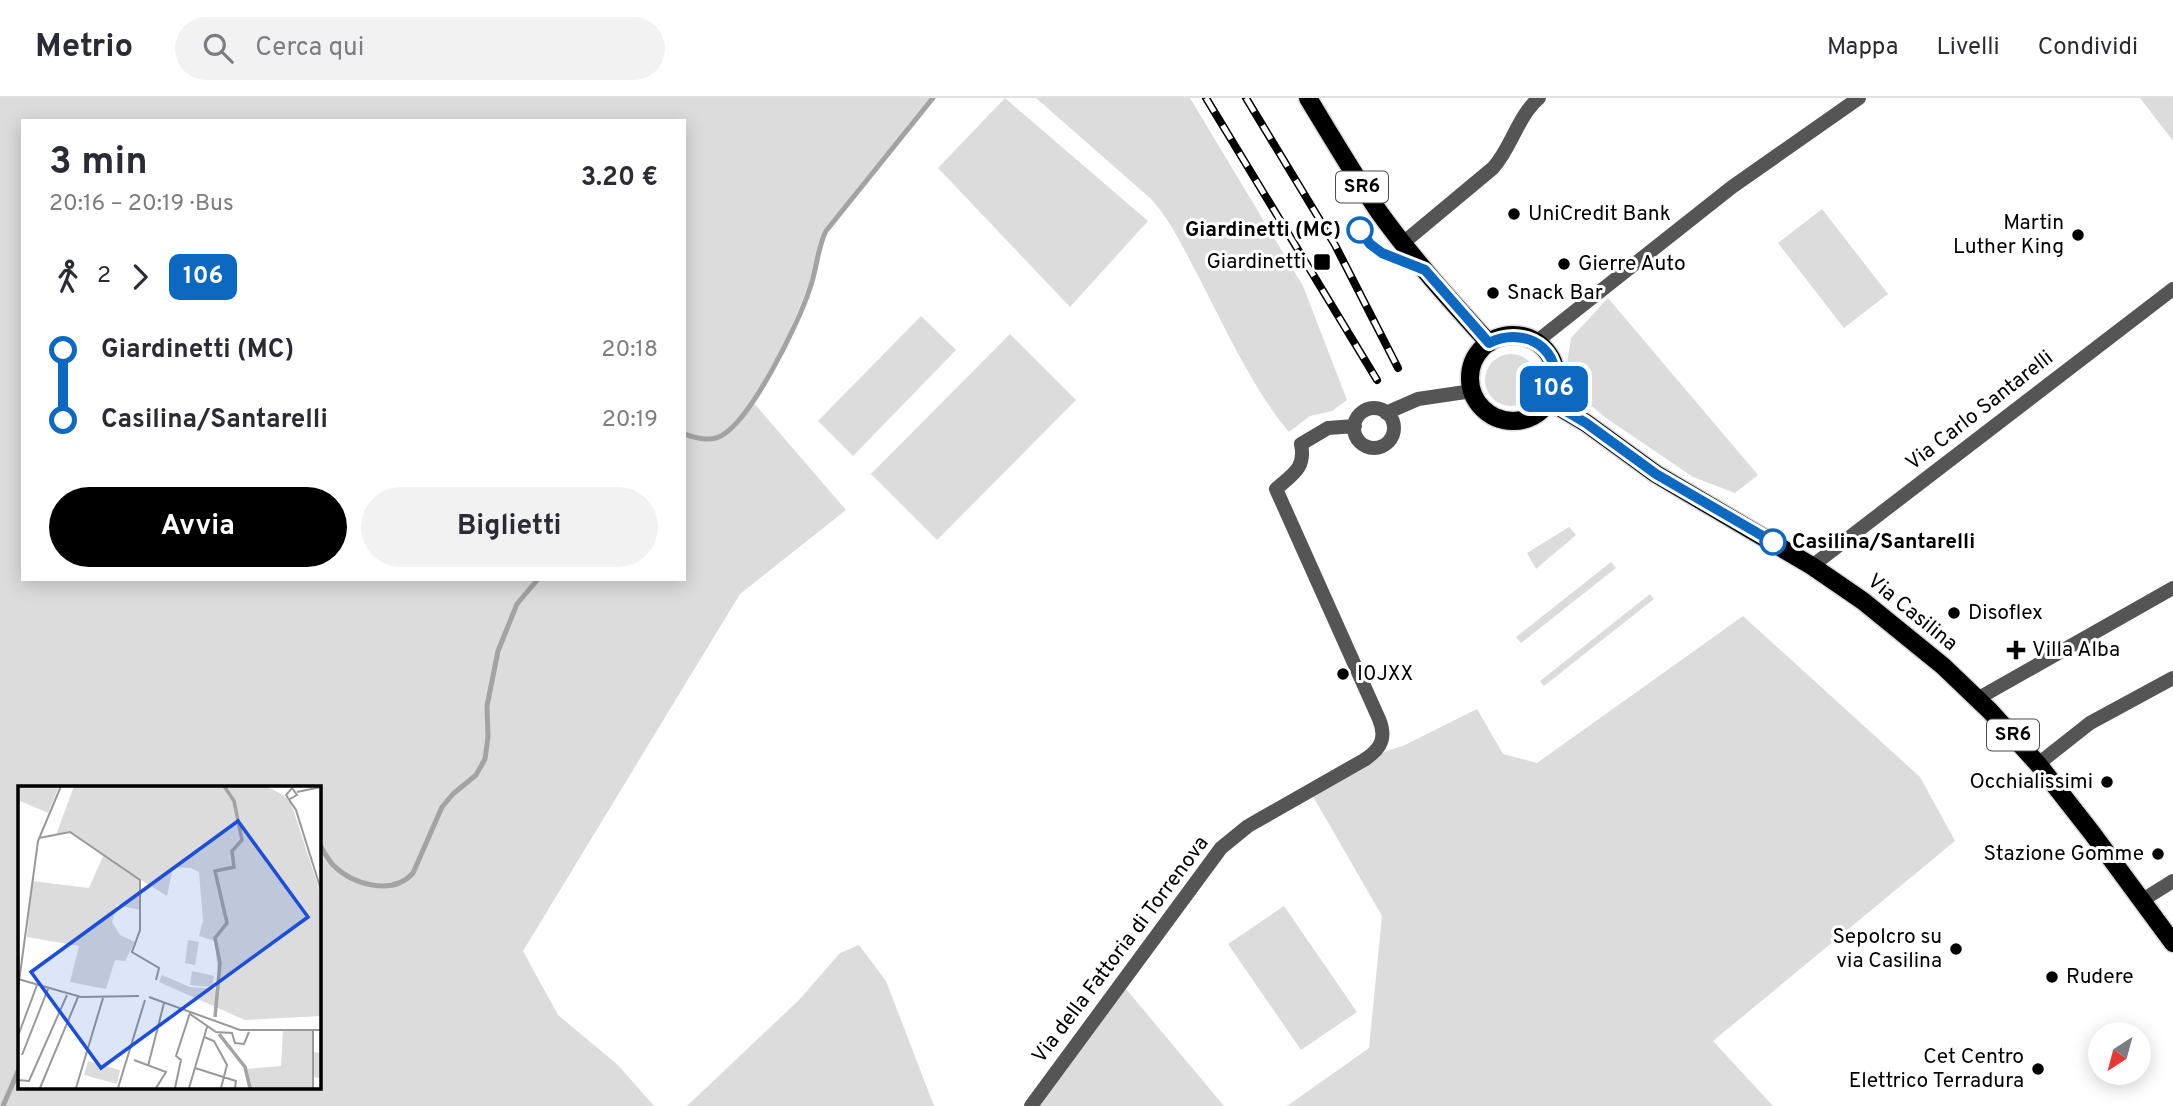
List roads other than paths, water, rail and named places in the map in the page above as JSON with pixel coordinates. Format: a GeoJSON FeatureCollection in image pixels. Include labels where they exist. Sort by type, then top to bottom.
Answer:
{"type":"FeatureCollection","features":[{"type":"Feature","properties":{"kind":"main road","name":"SR6"},"geometry":{"type":"LineString","coordinates":[[1308,98],[1360,184],[1403,243],[1489,343]]}},
{"type":"Feature","properties":{"kind":"main road"},"geometry":{"type":"LineString","coordinates":[[1513,335],[1536,342],[1549,356],[1555,370],[1555,384],[1549,401],[1540,411],[1521,420],[1510,421],[1495,417],[1477,402],[1472,391],[1470,377],[1473,363],[1489,343],[1513,335]]}},
{"type":"Feature","properties":{"kind":"main road","name":"Via Casilina"},"geometry":{"type":"LineString","coordinates":[[1549,401],[1586,423],[1656,474],[1812,566],[1863,601],[1914,642],[1977,699],[2038,764],[2173,943]]}},
{"type":"Feature","properties":{"kind":"street"},"geometry":{"type":"LineString","coordinates":[[1403,243],[1493,168],[1504,154],[1521,118],[1539,98]]}},
{"type":"Feature","properties":{"kind":"street"},"geometry":{"type":"LineString","coordinates":[[1536,342],[1732,187],[1859,98]]}},
{"type":"Feature","properties":{"kind":"street","name":"Via Carlo Santarelli"},"geometry":{"type":"LineString","coordinates":[[1812,566],[2173,289]]}},
{"type":"Feature","properties":{"kind":"street","name":"Via della Fattoria di Torrenova"},"geometry":{"type":"LineString","coordinates":[[1031,1106],[1221,848],[1248,826],[1374,754],[1382,742],[1381,724],[1276,489],[1302,464],[1301,444],[1328,428],[1355,426],[1363,412],[1375,409],[1386,413],[1418,399],[1472,391]]}},
{"type":"Feature","properties":{"kind":"street"},"geometry":{"type":"LineString","coordinates":[[1355,426],[1357,439],[1365,446],[1376,448],[1385,445],[1394,430],[1386,413]]}},
{"type":"Feature","properties":{"kind":"street"},"geometry":{"type":"LineString","coordinates":[[1977,699],[2173,588]]}},
{"type":"Feature","properties":{"kind":"street"},"geometry":{"type":"LineString","coordinates":[[2038,764],[2090,723],[2173,678]]}},
{"type":"Feature","properties":{"kind":"street"},"geometry":{"type":"LineString","coordinates":[[2141,901],[2173,881]]}},
{"type":"Feature","properties":{"kind":"waterway"},"geometry":{"type":"LineString","coordinates":[[686,434],[704,439],[716,438],[729,430],[743,415],[771,372],[796,324],[810,288],[826,231],[933,98]]}},
{"type":"Feature","properties":{"kind":"waterway"},"geometry":{"type":"LineString","coordinates":[[320,845],[341,872],[362,882],[384,886],[405,880],[413,873],[442,807],[476,775],[485,759],[488,737],[487,706],[498,651],[517,604],[536,581]]}},
{"type":"Feature","properties":{"kind":"waterway"},"geometry":{"type":"LineString","coordinates":[[3,1106],[18,1071]]}},
{"type":"Feature","properties":{"kind":"railway"},"geometry":{"type":"LineString","coordinates":[[1206,98],[1377,380]]}},
{"type":"Feature","properties":{"kind":"railway"},"geometry":{"type":"LineString","coordinates":[[1246,98],[1335,245],[1398,368]]}},
{"type":"Feature","properties":{"kind":"place","name":"UniCredit Bank"},"geometry":{"type":"Point","coordinates":[1514,214]}},
{"type":"Feature","properties":{"kind":"place","name":"Giardinetti (MC)"},"geometry":{"type":"Point","coordinates":[1360,230]}},
{"type":"Feature","properties":{"kind":"place","name":"Martin Luther King"},"geometry":{"type":"Point","coordinates":[2078,235]}},
{"type":"Feature","properties":{"kind":"place","name":"Giardinetti"},"geometry":{"type":"Point","coordinates":[1322,262]}},
{"type":"Feature","properties":{"kind":"place","name":"Gierre Auto"},"geometry":{"type":"Point","coordinates":[1564,264]}},
{"type":"Feature","properties":{"kind":"place","name":"Snack Bar"},"geometry":{"type":"Point","coordinates":[1493,293]}},
{"type":"Feature","properties":{"kind":"place","name":"Casilina/Santarelli"},"geometry":{"type":"Point","coordinates":[1773,542]}},
{"type":"Feature","properties":{"kind":"place","name":"Disoflex"},"geometry":{"type":"Point","coordinates":[1954,613]}},
{"type":"Feature","properties":{"kind":"place","name":"Villa Alba"},"geometry":{"type":"Point","coordinates":[2016,650]}},
{"type":"Feature","properties":{"kind":"place","name":"I0JXX"},"geometry":{"type":"Point","coordinates":[1343,674]}},
{"type":"Feature","properties":{"kind":"place","name":"Occhialissimi"},"geometry":{"type":"Point","coordinates":[2107,782]}},
{"type":"Feature","properties":{"kind":"place","name":"Stazione Gomme"},"geometry":{"type":"Point","coordinates":[2158,854]}},
{"type":"Feature","properties":{"kind":"place","name":"Sepolcro su via Casilina"},"geometry":{"type":"Point","coordinates":[1956,949]}},
{"type":"Feature","properties":{"kind":"place","name":"Rudere"},"geometry":{"type":"Point","coordinates":[2052,977]}},
{"type":"Feature","properties":{"kind":"place","name":"Cet Centro Elettrico Terradura"},"geometry":{"type":"Point","coordinates":[2038,1069]}}]}
